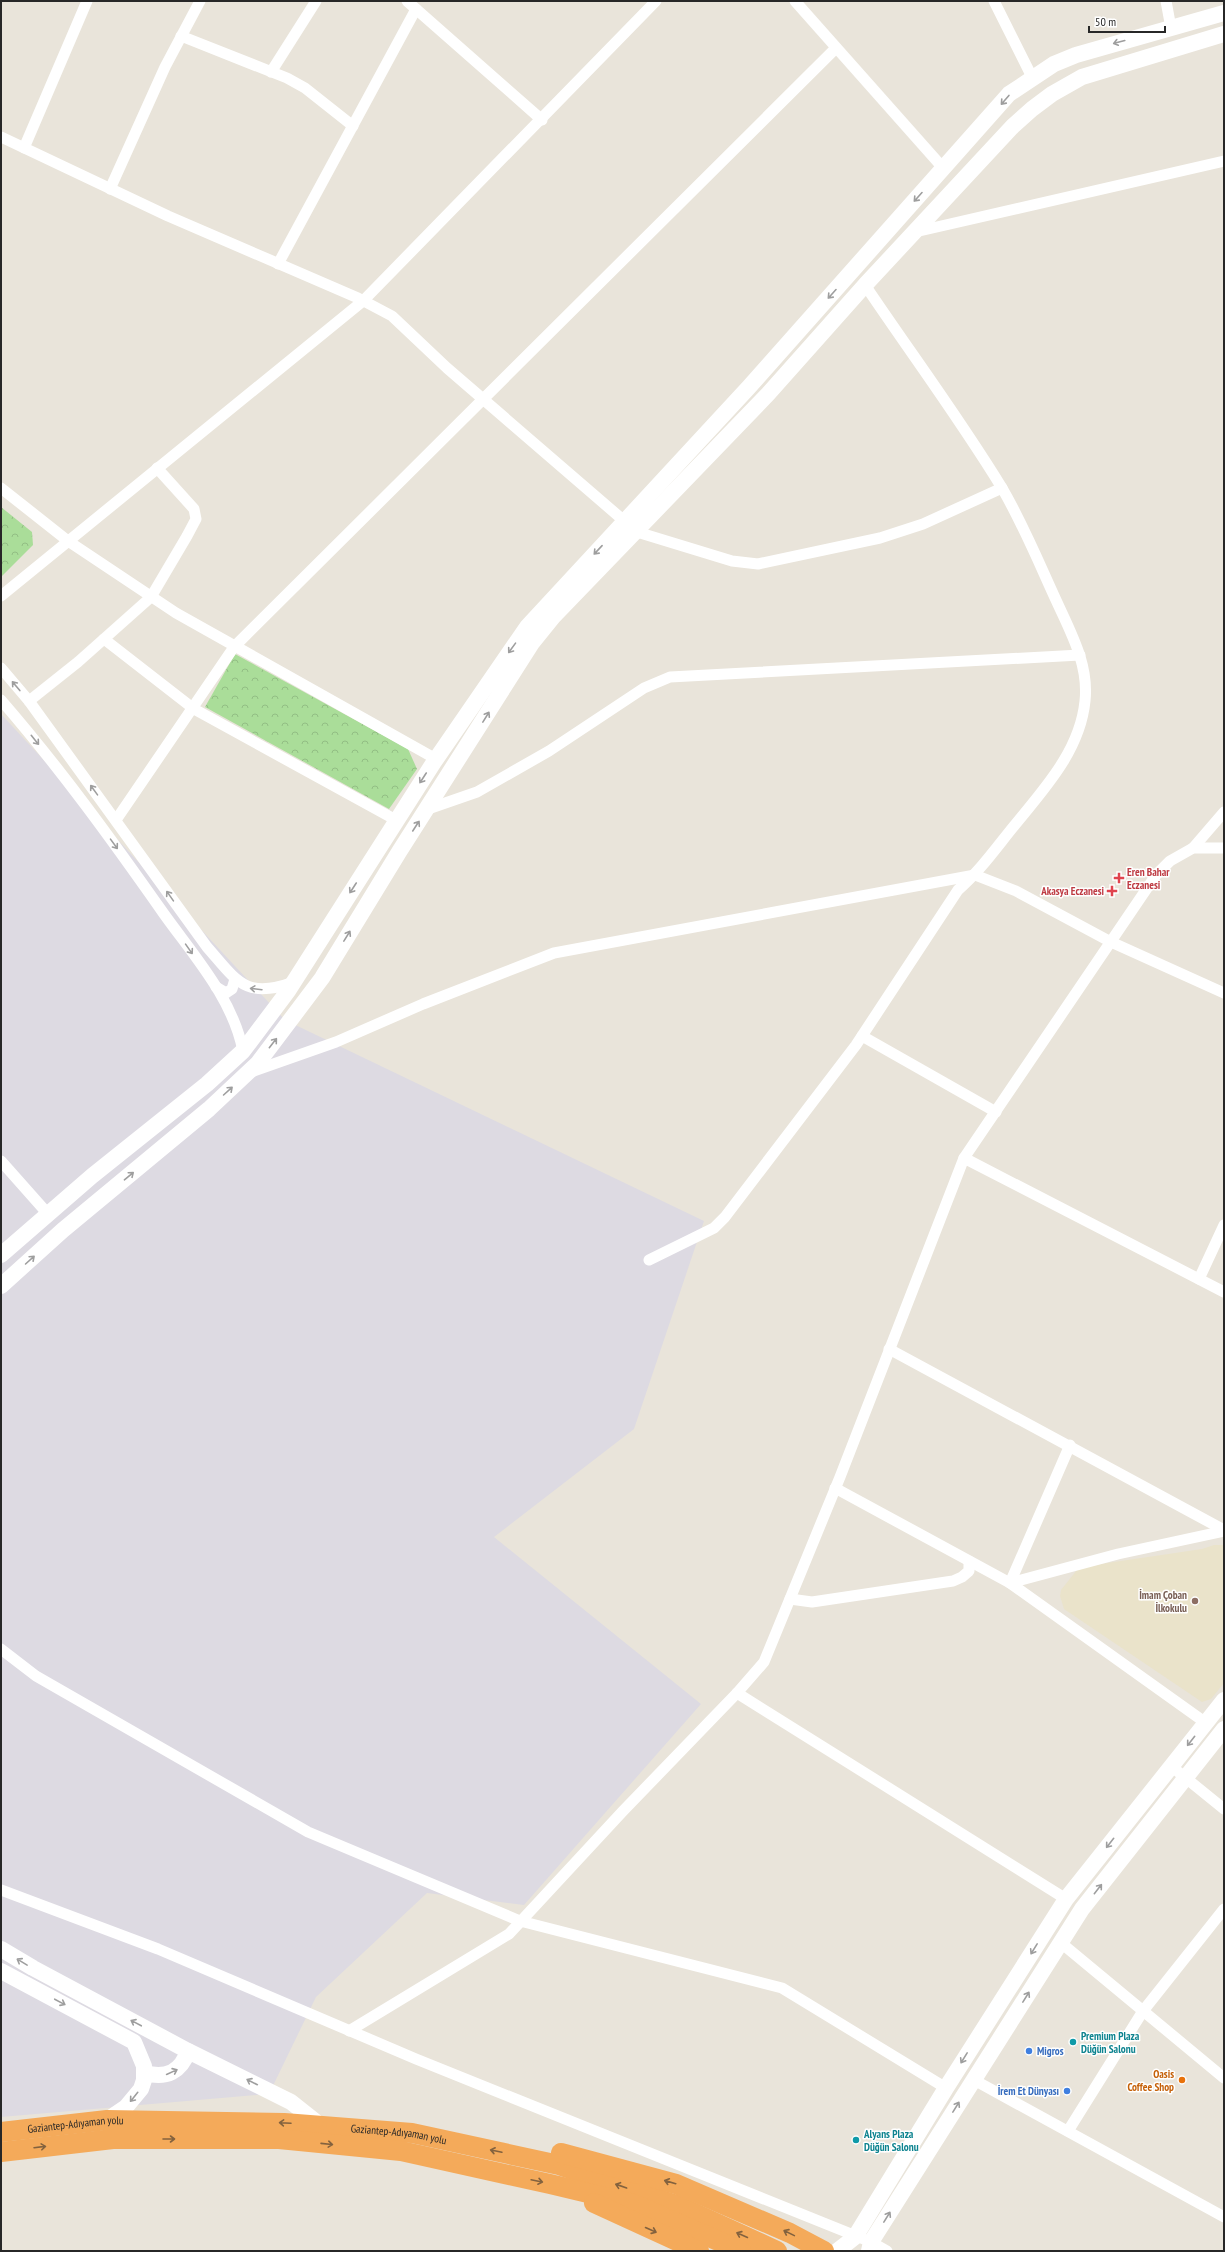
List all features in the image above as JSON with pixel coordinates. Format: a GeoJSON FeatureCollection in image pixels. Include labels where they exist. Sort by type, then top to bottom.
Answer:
{"type":"FeatureCollection","features":[{"type":"Feature","properties":{"kind":"highway","name":"Gaziantep-Adıyaman yolu"},"geometry":{"type":"LineString","coordinates":[[1,2132],[107,2120],[284,2123],[412,2133],[559,2164],[679,2206],[777,2251]]}},
{"type":"Feature","properties":{"kind":"highway","name":"Gaziantep-Adıyaman yolu"},"geometry":{"type":"LineString","coordinates":[[1,2152],[113,2139],[280,2139],[401,2151],[634,2204],[741,2251]]}},
{"type":"Feature","properties":{"kind":"highway"},"geometry":{"type":"LineString","coordinates":[[519,2156],[562,2153],[676,2184],[790,2233],[824,2251]]}},
{"type":"Feature","properties":{"kind":"highway"},"geometry":{"type":"LineString","coordinates":[[565,2188],[699,2251]]}},
{"type":"Feature","properties":{"kind":"street"},"geometry":{"type":"LineString","coordinates":[[24,148],[87,1]]}},
{"type":"Feature","properties":{"kind":"street"},"geometry":{"type":"LineString","coordinates":[[110,189],[181,36],[200,1]]}},
{"type":"Feature","properties":{"kind":"street"},"geometry":{"type":"LineString","coordinates":[[271,72],[316,1]]}},
{"type":"Feature","properties":{"kind":"street"},"geometry":{"type":"LineString","coordinates":[[407,1],[542,120]]}},
{"type":"Feature","properties":{"kind":"street"},"geometry":{"type":"LineString","coordinates":[[1,596],[363,301],[542,120],[656,1]]}},
{"type":"Feature","properties":{"kind":"street"},"geometry":{"type":"LineString","coordinates":[[795,1],[944,169]]}},
{"type":"Feature","properties":{"kind":"street"},"geometry":{"type":"LineString","coordinates":[[994,1],[1032,77]]}},
{"type":"Feature","properties":{"kind":"street"},"geometry":{"type":"LineString","coordinates":[[1166,1],[1170,28]]}},
{"type":"Feature","properties":{"kind":"street"},"geometry":{"type":"LineString","coordinates":[[278,264],[416,9]]}},
{"type":"Feature","properties":{"kind":"street"},"geometry":{"type":"LineString","coordinates":[[1,1286],[63,1230],[209,1109],[263,1057],[322,978],[532,643],[749,387],[1009,94],[1032,77],[1054,64],[1076,55],[1224,13]]}},
{"type":"Feature","properties":{"kind":"street"},"geometry":{"type":"LineString","coordinates":[[1,1255],[48,1214],[207,1084],[243,1051],[265,1024],[294,982],[436,758],[527,627],[768,394],[865,285],[1013,126],[1052,94],[1082,77],[1224,34]]}},
{"type":"Feature","properties":{"kind":"street"},"geometry":{"type":"LineString","coordinates":[[181,36],[271,72],[306,88],[353,126]]}},
{"type":"Feature","properties":{"kind":"street"},"geometry":{"type":"LineString","coordinates":[[116,820],[194,709],[234,647],[484,400],[836,48]]}},
{"type":"Feature","properties":{"kind":"street"},"geometry":{"type":"LineString","coordinates":[[1,136],[168,216],[363,301],[392,316],[484,400],[630,527],[732,561],[758,564],[880,538],[922,524],[1002,488]]}},
{"type":"Feature","properties":{"kind":"street"},"geometry":{"type":"LineString","coordinates":[[913,233],[1224,161]]}},
{"type":"Feature","properties":{"kind":"street"},"geometry":{"type":"LineString","coordinates":[[649,1260],[714,1228],[725,1217],[862,1036],[958,890],[975,875],[1055,776],[1069,753],[1079,730],[1085,703],[1086,682],[1080,655],[1023,527],[1002,488],[865,285]]}},
{"type":"Feature","properties":{"kind":"street"},"geometry":{"type":"LineString","coordinates":[[29,701],[104,639],[151,597],[196,519],[194,509],[188,500],[157,468]]}},
{"type":"Feature","properties":{"kind":"street"},"geometry":{"type":"LineString","coordinates":[[1,488],[68,541],[151,597],[234,647],[436,758]]}},
{"type":"Feature","properties":{"kind":"street"},"geometry":{"type":"LineString","coordinates":[[104,639],[194,709],[396,820]]}},
{"type":"Feature","properties":{"kind":"street"},"geometry":{"type":"LineString","coordinates":[[428,809],[477,792],[549,751],[644,688],[670,677],[1080,655]]}},
{"type":"Feature","properties":{"kind":"street"},"geometry":{"type":"LineString","coordinates":[[1,668],[29,701],[207,947],[235,979],[252,989],[269,990],[294,982]]}},
{"type":"Feature","properties":{"kind":"street"},"geometry":{"type":"LineString","coordinates":[[1,700],[68,780],[214,985],[233,1016],[240,1032],[243,1051]]}},
{"type":"Feature","properties":{"kind":"street"},"geometry":{"type":"LineString","coordinates":[[350,2031],[508,1934],[623,1811],[738,1693],[764,1662],[835,1488],[964,1158],[1156,875],[1170,862],[1193,848],[1224,812]]}},
{"type":"Feature","properties":{"kind":"street"},"geometry":{"type":"LineString","coordinates":[[1193,848],[1224,848]]}},
{"type":"Feature","properties":{"kind":"street"},"geometry":{"type":"LineString","coordinates":[[248,1073],[336,1042],[423,1004],[554,953],[975,875],[1016,891],[1111,942],[1224,993]]}},
{"type":"Feature","properties":{"kind":"street"},"geometry":{"type":"LineString","coordinates":[[214,985],[221,992],[226,993],[232,989],[235,979]]}},
{"type":"Feature","properties":{"kind":"street"},"geometry":{"type":"LineString","coordinates":[[862,1036],[996,1112]]}},
{"type":"Feature","properties":{"kind":"street"},"geometry":{"type":"LineString","coordinates":[[964,1158],[1224,1292]]}},
{"type":"Feature","properties":{"kind":"street"},"geometry":{"type":"LineString","coordinates":[[1,1161],[48,1214]]}},
{"type":"Feature","properties":{"kind":"street"},"geometry":{"type":"LineString","coordinates":[[1199,1279],[1224,1225]]}},
{"type":"Feature","properties":{"kind":"street"},"geometry":{"type":"LineString","coordinates":[[889,1349],[1070,1445],[1224,1530]]}},
{"type":"Feature","properties":{"kind":"street"},"geometry":{"type":"LineString","coordinates":[[1010,1583],[1070,1445]]}},
{"type":"Feature","properties":{"kind":"street"},"geometry":{"type":"LineString","coordinates":[[835,1488],[1010,1583],[1206,1723]]}},
{"type":"Feature","properties":{"kind":"street"},"geometry":{"type":"LineString","coordinates":[[1010,1583],[1118,1554],[1224,1530]]}},
{"type":"Feature","properties":{"kind":"street"},"geometry":{"type":"LineString","coordinates":[[790,1600],[812,1602],[953,1581],[962,1577],[969,1570],[969,1561]]}},
{"type":"Feature","properties":{"kind":"street"},"geometry":{"type":"LineString","coordinates":[[1,1649],[36,1676],[308,1832],[520,1921],[782,1988],[946,2088]]}},
{"type":"Feature","properties":{"kind":"street"},"geometry":{"type":"LineString","coordinates":[[738,1693],[1066,1899]]}},
{"type":"Feature","properties":{"kind":"street"},"geometry":{"type":"LineString","coordinates":[[837,2251],[855,2238],[946,2088],[1066,1899],[1224,1700]]}},
{"type":"Feature","properties":{"kind":"street"},"geometry":{"type":"LineString","coordinates":[[870,2247],[1082,1909],[1224,1729]]}},
{"type":"Feature","properties":{"kind":"street"},"geometry":{"type":"LineString","coordinates":[[1171,1766],[1224,1809]]}},
{"type":"Feature","properties":{"kind":"street"},"geometry":{"type":"LineString","coordinates":[[1,1890],[158,1949],[350,2031],[855,2238],[870,2247],[887,2251]]}},
{"type":"Feature","properties":{"kind":"street"},"geometry":{"type":"LineString","coordinates":[[1068,2131],[1143,2011],[1224,1909]]}},
{"type":"Feature","properties":{"kind":"street"},"geometry":{"type":"LineString","coordinates":[[1060,1942],[1224,2078]]}},
{"type":"Feature","properties":{"kind":"street"},"geometry":{"type":"LineString","coordinates":[[1,1949],[33,1968],[188,2051],[291,2102],[320,2126]]}},
{"type":"Feature","properties":{"kind":"street"},"geometry":{"type":"LineString","coordinates":[[1,1970],[134,2042],[141,2055],[145,2072],[141,2090],[126,2107],[107,2120]]}},
{"type":"Feature","properties":{"kind":"street"},"geometry":{"type":"LineString","coordinates":[[145,2072],[153,2075],[169,2075],[180,2067],[188,2051]]}},
{"type":"Feature","properties":{"kind":"street"},"geometry":{"type":"LineString","coordinates":[[974,2080],[1224,2217]]}},
{"type":"Feature","properties":{"kind":"shaded area"},"geometry":{"type":"Polygon","coordinates":[[[1,714],[285,1020],[704,1221],[634,1429],[494,1537],[701,1704],[524,1905],[427,1893],[316,1997],[269,2094],[1,2117],[1,714]]]}},
{"type":"Feature","properties":{"kind":"shaded area"},"geometry":{"type":"Polygon","coordinates":[[[1214,1545],[1224,1545],[1224,1683],[1211,1699],[1202,1702],[1064,1609],[1060,1596],[1061,1590],[1077,1570],[1087,1566],[1202,1549],[1214,1545]]]}},
{"type":"Feature","properties":{"kind":"green space"},"geometry":{"type":"Polygon","coordinates":[[[1,507],[32,532],[33,545],[1,577],[1,507]]]}},
{"type":"Feature","properties":{"kind":"green space"},"geometry":{"type":"Polygon","coordinates":[[[235,654],[408,749],[417,769],[389,809],[205,707],[235,654]]]}},
{"type":"Feature","properties":{"kind":"place","name":"Eren Bahar Eczanesi"},"geometry":{"type":"Point","coordinates":[1119,878]}},
{"type":"Feature","properties":{"kind":"place","name":"Akasya Eczanesi"},"geometry":{"type":"Point","coordinates":[1112,891]}},
{"type":"Feature","properties":{"kind":"place","name":"İmam Çoban İlkokulu"},"geometry":{"type":"Point","coordinates":[1195,1601]}},
{"type":"Feature","properties":{"kind":"place","name":"Premium Plaza Düğün Salonu"},"geometry":{"type":"Point","coordinates":[1073,2042]}},
{"type":"Feature","properties":{"kind":"place","name":"Migros"},"geometry":{"type":"Point","coordinates":[1029,2051]}},
{"type":"Feature","properties":{"kind":"place","name":"Oasis Coffee Shop"},"geometry":{"type":"Point","coordinates":[1182,2080]}},
{"type":"Feature","properties":{"kind":"place","name":"İrem Et Dünyası"},"geometry":{"type":"Point","coordinates":[1067,2091]}},
{"type":"Feature","properties":{"kind":"place","name":"Alyans Plaza Düğün Salonu"},"geometry":{"type":"Point","coordinates":[856,2140]}}]}
